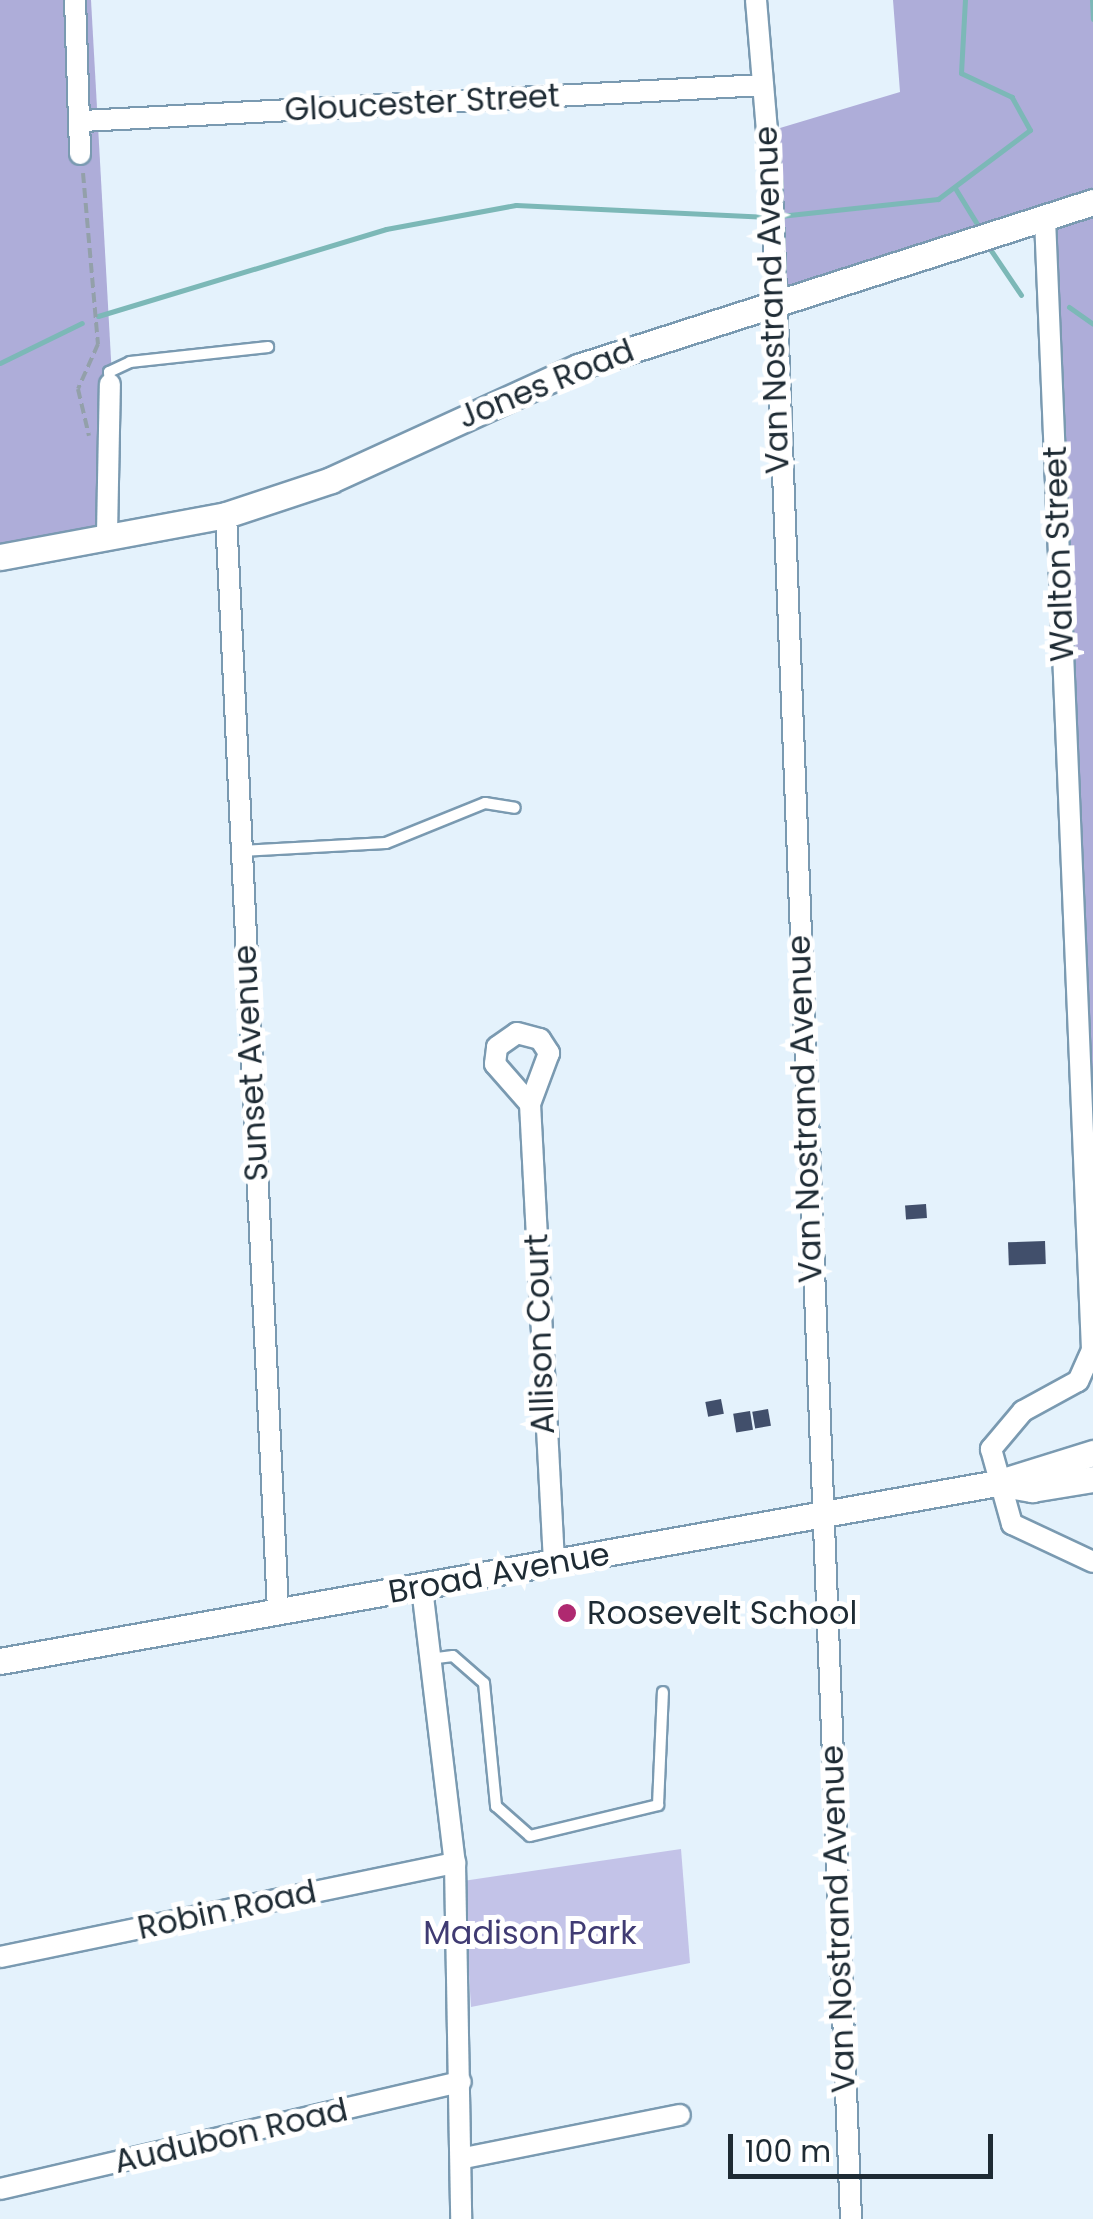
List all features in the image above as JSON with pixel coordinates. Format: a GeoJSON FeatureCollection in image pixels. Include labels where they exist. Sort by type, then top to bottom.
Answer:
{"type":"FeatureCollection","features":[{"type":"Feature","properties":{"kind":"street"},"geometry":{"type":"LineString","coordinates":[[75,0],[83,122],[80,154]]}},
{"type":"Feature","properties":{"kind":"street","name":"Van Nostrand Avenue"},"geometry":{"type":"LineString","coordinates":[[756,0],[772,205],[771,306],[851,2219]]}},
{"type":"Feature","properties":{"kind":"street","name":"Gloucester Street"},"geometry":{"type":"LineString","coordinates":[[83,122],[762,85]]}},
{"type":"Feature","properties":{"kind":"street","name":"Jones Road"},"geometry":{"type":"LineString","coordinates":[[0,557],[107,534],[226,515],[331,480],[578,366],[1093,202]]}},
{"type":"Feature","properties":{"kind":"street","name":"Walton Street"},"geometry":{"type":"LineString","coordinates":[[997,1483],[991,1449],[1023,1412],[1078,1381],[1092,1350],[1046,219]]}},
{"type":"Feature","properties":{"kind":"street"},"geometry":{"type":"LineString","coordinates":[[107,534],[110,384]]}},
{"type":"Feature","properties":{"kind":"street","name":"Sunset Avenue"},"geometry":{"type":"LineString","coordinates":[[226,515],[278,1611]]}},
{"type":"Feature","properties":{"kind":"street","name":"Allison Court"},"geometry":{"type":"LineString","coordinates":[[530,1104],[554,1564]]}},
{"type":"Feature","properties":{"kind":"street","name":"Broad Avenue"},"geometry":{"type":"LineString","coordinates":[[0,1662],[997,1483],[1093,1453]]}},
{"type":"Feature","properties":{"kind":"street","name":"Broad Avenue"},"geometry":{"type":"LineString","coordinates":[[997,1483],[1032,1489],[1093,1479]]}},
{"type":"Feature","properties":{"kind":"street"},"geometry":{"type":"LineString","coordinates":[[997,1483],[1019,1530],[1093,1562]]}},
{"type":"Feature","properties":{"kind":"street"},"geometry":{"type":"LineString","coordinates":[[422,1588],[455,1863],[464,2158],[461,2219]]}},
{"type":"Feature","properties":{"kind":"street","name":"Robin Road"},"geometry":{"type":"LineString","coordinates":[[0,1957],[455,1863]]}},
{"type":"Feature","properties":{"kind":"street","name":"Audubon Road"},"geometry":{"type":"LineString","coordinates":[[0,2190],[461,2082]]}},
{"type":"Feature","properties":{"kind":"street"},"geometry":{"type":"LineString","coordinates":[[464,2158],[680,2115]]}},
{"type":"Feature","properties":{"kind":"lane"},"geometry":{"type":"LineString","coordinates":[[110,384],[109,372],[130,362],[268,347]]}},
{"type":"Feature","properties":{"kind":"lane"},"geometry":{"type":"LineString","coordinates":[[240,851],[375,844],[486,803],[515,808]]}},
{"type":"Feature","properties":{"kind":"lane"},"geometry":{"type":"LineString","coordinates":[[428,1660],[453,1656],[484,1683],[496,1806],[530,1836],[658,1805],[663,1692]]}},
{"type":"Feature","properties":{"kind":"path"},"geometry":{"type":"LineString","coordinates":[[80,154],[98,344],[78,390],[91,450]]}},
{"type":"Feature","properties":{"kind":"green space","name":"Madison Park"},"geometry":{"type":"Polygon","coordinates":[[[681,1849],[690,1963],[471,2007],[463,1881],[681,1849]]]}},
{"type":"Feature","properties":{"kind":"shaded area"},"geometry":{"type":"Polygon","coordinates":[[[0,0],[91,0],[117,467],[111,530],[0,564],[0,0]]]}},
{"type":"Feature","properties":{"kind":"shaded area"},"geometry":{"type":"Polygon","coordinates":[[[893,0],[1093,0],[1093,1279],[1048,212],[773,310],[770,131],[900,92],[893,0]]]}},
{"type":"Feature","properties":{"kind":"building"},"geometry":{"type":"Polygon","coordinates":[[[926,1204],[927,1218],[906,1219],[905,1205],[926,1204]]]}},
{"type":"Feature","properties":{"kind":"building"},"geometry":{"type":"Polygon","coordinates":[[[1045,1241],[1046,1264],[1009,1265],[1008,1242],[1045,1241]]]}},
{"type":"Feature","properties":{"kind":"building"},"geometry":{"type":"Polygon","coordinates":[[[721,1399],[724,1414],[708,1417],[705,1402],[721,1399]]]}},
{"type":"Feature","properties":{"kind":"building"},"geometry":{"type":"Polygon","coordinates":[[[768,1409],[771,1426],[755,1429],[752,1412],[768,1409]]]}},
{"type":"Feature","properties":{"kind":"building"},"geometry":{"type":"Polygon","coordinates":[[[750,1411],[753,1430],[736,1432],[733,1414],[750,1411]]]}},
{"type":"Feature","properties":{"kind":"waterway"},"geometry":{"type":"LineString","coordinates":[[780,216],[938,199],[1030,130],[1012,97],[961,73],[965,0]]}},
{"type":"Feature","properties":{"kind":"waterway"},"geometry":{"type":"LineString","coordinates":[[1092,0],[1093,19]]}},
{"type":"Feature","properties":{"kind":"waterway"},"geometry":{"type":"LineString","coordinates":[[955,188],[982,232]]}},
{"type":"Feature","properties":{"kind":"waterway"},"geometry":{"type":"LineString","coordinates":[[98,316],[386,229],[516,205],[769,217]]}},
{"type":"Feature","properties":{"kind":"waterway"},"geometry":{"type":"LineString","coordinates":[[988,246],[1021,295]]}},
{"type":"Feature","properties":{"kind":"waterway"},"geometry":{"type":"LineString","coordinates":[[1069,307],[1093,324]]}},
{"type":"Feature","properties":{"kind":"waterway"},"geometry":{"type":"LineString","coordinates":[[0,363],[82,323]]}},
{"type":"Feature","properties":{"kind":"place","name":"Roosevelt School"},"geometry":{"type":"Point","coordinates":[567,1613]}}]}
